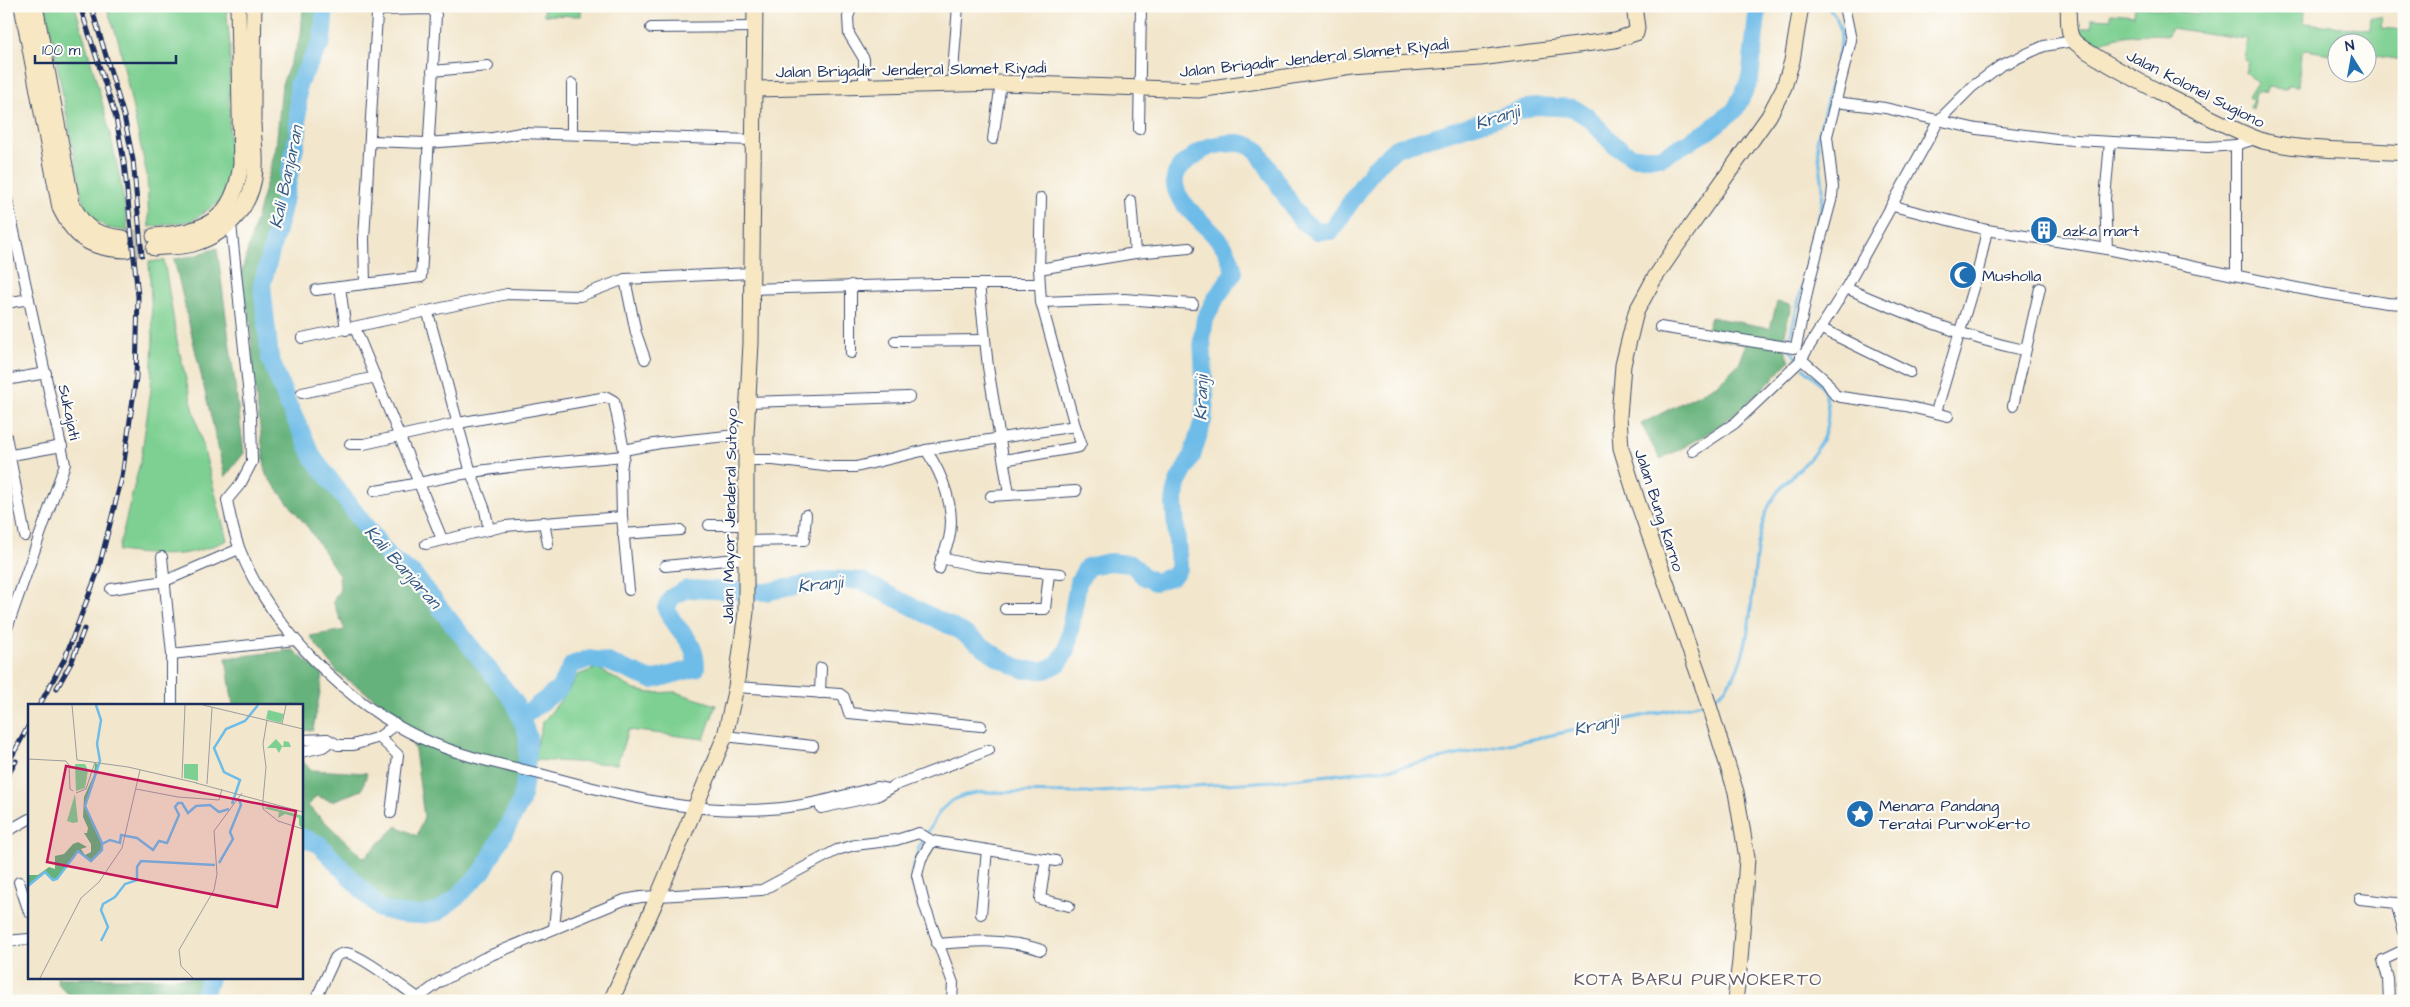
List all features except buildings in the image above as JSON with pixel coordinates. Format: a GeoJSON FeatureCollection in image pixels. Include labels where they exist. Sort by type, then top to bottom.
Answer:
{"type":"FeatureCollection","features":[{"type":"Feature","properties":{"kind":"main road"},"geometry":{"type":"LineString","coordinates":[[22,6],[60,208],[68,225],[82,239],[98,247],[124,244],[100,235],[81,221],[72,203],[35,6]]}},
{"type":"Feature","properties":{"kind":"main road"},"geometry":{"type":"LineString","coordinates":[[238,6],[241,164],[238,184],[232,200],[221,214],[208,224],[187,233],[154,242],[194,244],[215,235],[230,224],[246,202],[256,167],[253,118],[254,6]]}},
{"type":"Feature","properties":{"kind":"main road","name":"Jalan Mayor Jenderal Sutoyo"},"geometry":{"type":"LineString","coordinates":[[610,1001],[658,896],[725,736],[736,687],[746,612],[746,434],[749,402],[750,289],[756,89],[755,6]]}},
{"type":"Feature","properties":{"kind":"main road","name":"Jalan Brigadir Jenderal Slamet Riyadi"},"geometry":{"type":"LineString","coordinates":[[756,89],[1001,83],[1198,90],[1353,67],[1480,58],[1615,40],[1636,33],[1634,6]]}},
{"type":"Feature","properties":{"kind":"main road","name":"Jalan Bung Karno"},"geometry":{"type":"LineString","coordinates":[[1735,1001],[1740,961],[1747,858],[1736,792],[1704,690],[1636,500],[1621,448],[1619,416],[1623,365],[1636,312],[1654,279],[1769,116],[1784,87],[1792,61],[1801,6]]}},
{"type":"Feature","properties":{"kind":"main road"},"geometry":{"type":"LineString","coordinates":[[2068,6],[2070,35],[2074,41]]}},
{"type":"Feature","properties":{"kind":"main road","name":"Jalan Kolonel Sugiono"},"geometry":{"type":"LineString","coordinates":[[2074,41],[2095,55],[2181,103],[2255,139],[2292,147],[2404,153]]}},
{"type":"Feature","properties":{"kind":"street"},"geometry":{"type":"LineString","coordinates":[[852,6],[848,17],[849,34],[864,59],[864,87]]}},
{"type":"Feature","properties":{"kind":"street"},"geometry":{"type":"LineString","coordinates":[[952,84],[958,6]]}},
{"type":"Feature","properties":{"kind":"street"},"geometry":{"type":"LineString","coordinates":[[1139,129],[1138,88],[1141,6]]}},
{"type":"Feature","properties":{"kind":"street"},"geometry":{"type":"LineString","coordinates":[[1792,347],[1832,197],[1833,187],[1827,136],[1851,40],[1844,6]]}},
{"type":"Feature","properties":{"kind":"street"},"geometry":{"type":"LineString","coordinates":[[316,290],[421,277],[435,11],[403,8],[381,10],[377,14],[364,239],[365,283]]}},
{"type":"Feature","properties":{"kind":"street"},"geometry":{"type":"LineString","coordinates":[[651,28],[754,27]]}},
{"type":"Feature","properties":{"kind":"street"},"geometry":{"type":"LineString","coordinates":[[1693,451],[1735,423],[1792,371],[1801,360],[1846,288],[1939,120],[1972,87],[2000,66],[2044,46],[2074,41]]}},
{"type":"Feature","properties":{"kind":"street"},"geometry":{"type":"LineString","coordinates":[[432,71],[488,66]]}},
{"type":"Feature","properties":{"kind":"street"},"geometry":{"type":"LineString","coordinates":[[993,139],[1001,83]]}},
{"type":"Feature","properties":{"kind":"street"},"geometry":{"type":"LineString","coordinates":[[572,84],[572,134]]}},
{"type":"Feature","properties":{"kind":"street"},"geometry":{"type":"LineString","coordinates":[[1835,102],[1885,108],[1976,129],[2057,139],[2208,147],[2236,145],[2255,139]]}},
{"type":"Feature","properties":{"kind":"street"},"geometry":{"type":"LineString","coordinates":[[370,141],[427,142],[493,138],[520,133],[754,140]]}},
{"type":"Feature","properties":{"kind":"street"},"geometry":{"type":"LineString","coordinates":[[2107,249],[2105,200],[2110,142]]}},
{"type":"Feature","properties":{"kind":"street"},"geometry":{"type":"LineString","coordinates":[[2236,145],[2236,274]]}},
{"type":"Feature","properties":{"kind":"street","name":"Sukajati"},"geometry":{"type":"LineString","coordinates":[[6,195],[62,446],[64,468],[6,630]]}},
{"type":"Feature","properties":{"kind":"street"},"geometry":{"type":"LineString","coordinates":[[1004,460],[1079,447],[1081,443],[1041,302],[1039,269],[1041,198]]}},
{"type":"Feature","properties":{"kind":"street"},"geometry":{"type":"LineString","coordinates":[[1131,201],[1135,253]]}},
{"type":"Feature","properties":{"kind":"street"},"geometry":{"type":"LineString","coordinates":[[1893,206],[1987,230],[2107,249],[2387,304],[2404,304]]}},
{"type":"Feature","properties":{"kind":"street"},"geometry":{"type":"LineString","coordinates":[[230,224],[251,416],[252,462],[241,483],[227,500],[239,549],[258,587],[295,640],[354,695],[396,724],[432,742],[596,789],[694,810],[769,814],[808,811],[877,796],[887,790],[989,750]]}},
{"type":"Feature","properties":{"kind":"street"},"geometry":{"type":"LineString","coordinates":[[1936,412],[1978,271],[1987,230]]}},
{"type":"Feature","properties":{"kind":"street"},"geometry":{"type":"LineString","coordinates":[[1039,269],[1135,253],[1189,248]]}},
{"type":"Feature","properties":{"kind":"street"},"geometry":{"type":"LineString","coordinates":[[302,338],[428,313],[479,299],[507,294],[580,296],[625,279],[751,273]]}},
{"type":"Feature","properties":{"kind":"street"},"geometry":{"type":"LineString","coordinates":[[625,279],[636,333],[645,359]]}},
{"type":"Feature","properties":{"kind":"street"},"geometry":{"type":"LineString","coordinates":[[979,284],[985,340],[1009,494]]}},
{"type":"Feature","properties":{"kind":"street"},"geometry":{"type":"LineString","coordinates":[[750,289],[851,285],[1039,284]]}},
{"type":"Feature","properties":{"kind":"street"},"geometry":{"type":"LineString","coordinates":[[850,353],[851,285]]}},
{"type":"Feature","properties":{"kind":"street"},"geometry":{"type":"LineString","coordinates":[[340,287],[351,329],[376,377],[442,539]]}},
{"type":"Feature","properties":{"kind":"street"},"geometry":{"type":"LineString","coordinates":[[1846,288],[1924,321],[2024,350]]}},
{"type":"Feature","properties":{"kind":"street"},"geometry":{"type":"LineString","coordinates":[[2013,406],[2024,350],[2040,288]]}},
{"type":"Feature","properties":{"kind":"street"},"geometry":{"type":"LineString","coordinates":[[6,303],[28,299]]}},
{"type":"Feature","properties":{"kind":"street"},"geometry":{"type":"LineString","coordinates":[[1041,302],[1124,299],[1193,304]]}},
{"type":"Feature","properties":{"kind":"street"},"geometry":{"type":"LineString","coordinates":[[428,313],[471,473],[485,510],[489,530]]}},
{"type":"Feature","properties":{"kind":"street"},"geometry":{"type":"LineString","coordinates":[[1660,328],[1792,347],[1801,360],[1826,381],[1835,395],[1841,398],[1936,412],[1948,416]]}},
{"type":"Feature","properties":{"kind":"street"},"geometry":{"type":"LineString","coordinates":[[1820,328],[1910,372]]}},
{"type":"Feature","properties":{"kind":"street"},"geometry":{"type":"LineString","coordinates":[[895,341],[985,340]]}},
{"type":"Feature","properties":{"kind":"street"},"geometry":{"type":"LineString","coordinates":[[6,380],[46,373]]}},
{"type":"Feature","properties":{"kind":"street"},"geometry":{"type":"LineString","coordinates":[[302,392],[376,377]]}},
{"type":"Feature","properties":{"kind":"street"},"geometry":{"type":"LineString","coordinates":[[350,444],[364,444],[458,423],[586,399],[610,397],[616,408],[624,453],[621,470],[622,517],[629,590]]}},
{"type":"Feature","properties":{"kind":"street"},"geometry":{"type":"LineString","coordinates":[[749,402],[909,397]]}},
{"type":"Feature","properties":{"kind":"street"},"geometry":{"type":"LineString","coordinates":[[747,460],[773,460],[833,467],[856,467],[926,450],[1075,426]]}},
{"type":"Feature","properties":{"kind":"street"},"geometry":{"type":"LineString","coordinates":[[375,491],[471,473],[624,453],[660,443],[746,434]]}},
{"type":"Feature","properties":{"kind":"street"},"geometry":{"type":"LineString","coordinates":[[6,436],[8,455],[25,536]]}},
{"type":"Feature","properties":{"kind":"street"},"geometry":{"type":"LineString","coordinates":[[8,455],[62,446]]}},
{"type":"Feature","properties":{"kind":"street"},"geometry":{"type":"LineString","coordinates":[[926,450],[944,484],[951,515],[949,538],[940,564],[1061,574]]}},
{"type":"Feature","properties":{"kind":"street"},"geometry":{"type":"LineString","coordinates":[[991,496],[1076,490]]}},
{"type":"Feature","properties":{"kind":"street"},"geometry":{"type":"LineString","coordinates":[[746,541],[804,540],[806,515]]}},
{"type":"Feature","properties":{"kind":"street"},"geometry":{"type":"LineString","coordinates":[[426,544],[489,530],[544,522],[622,517]]}},
{"type":"Feature","properties":{"kind":"street"},"geometry":{"type":"LineString","coordinates":[[544,522],[548,544]]}},
{"type":"Feature","properties":{"kind":"street"},"geometry":{"type":"LineString","coordinates":[[708,526],[746,525]]}},
{"type":"Feature","properties":{"kind":"street"},"geometry":{"type":"LineString","coordinates":[[623,534],[680,530]]}},
{"type":"Feature","properties":{"kind":"street"},"geometry":{"type":"LineString","coordinates":[[112,589],[165,580],[239,549]]}},
{"type":"Feature","properties":{"kind":"street"},"geometry":{"type":"LineString","coordinates":[[162,557],[172,654],[172,704]]}},
{"type":"Feature","properties":{"kind":"street"},"geometry":{"type":"LineString","coordinates":[[665,566],[746,559]]}},
{"type":"Feature","properties":{"kind":"street"},"geometry":{"type":"LineString","coordinates":[[1005,608],[1045,608],[1050,574]]}},
{"type":"Feature","properties":{"kind":"street"},"geometry":{"type":"LineString","coordinates":[[172,654],[295,640]]}},
{"type":"Feature","properties":{"kind":"street"},"geometry":{"type":"LineString","coordinates":[[820,693],[821,668]]}},
{"type":"Feature","properties":{"kind":"street"},"geometry":{"type":"LineString","coordinates":[[736,687],[842,695],[849,714],[981,726]]}},
{"type":"Feature","properties":{"kind":"street"},"geometry":{"type":"LineString","coordinates":[[302,740],[327,739],[338,745],[354,745],[379,737],[396,724]]}},
{"type":"Feature","properties":{"kind":"street"},"geometry":{"type":"LineString","coordinates":[[725,736],[813,746]]}},
{"type":"Feature","properties":{"kind":"street"},"geometry":{"type":"LineString","coordinates":[[379,737],[398,754],[391,813]]}},
{"type":"Feature","properties":{"kind":"street"},"geometry":{"type":"LineString","coordinates":[[302,752],[323,747],[327,744],[327,739]]}},
{"type":"Feature","properties":{"kind":"street"},"geometry":{"type":"LineString","coordinates":[[6,832],[28,820]]}},
{"type":"Feature","properties":{"kind":"street"},"geometry":{"type":"LineString","coordinates":[[315,1001],[335,958],[346,953],[352,954],[382,972],[416,999],[484,958],[624,900],[658,896],[762,890],[837,850],[855,845],[896,840],[916,833],[928,839],[1051,860],[1040,899],[1069,906]]}},
{"type":"Feature","properties":{"kind":"street"},"geometry":{"type":"LineString","coordinates":[[928,839],[917,874],[937,944],[953,983],[952,1001]]}},
{"type":"Feature","properties":{"kind":"street"},"geometry":{"type":"LineString","coordinates":[[981,914],[987,850]]}},
{"type":"Feature","properties":{"kind":"street"},"geometry":{"type":"LineString","coordinates":[[554,928],[559,878]]}},
{"type":"Feature","properties":{"kind":"street"},"geometry":{"type":"LineString","coordinates":[[19,882],[28,909]]}},
{"type":"Feature","properties":{"kind":"street"},"geometry":{"type":"LineString","coordinates":[[2360,899],[2396,903],[2404,932]]}},
{"type":"Feature","properties":{"kind":"street"},"geometry":{"type":"LineString","coordinates":[[6,941],[28,939]]}},
{"type":"Feature","properties":{"kind":"street"},"geometry":{"type":"LineString","coordinates":[[937,944],[987,941],[1021,944],[1041,950]]}},
{"type":"Feature","properties":{"kind":"street"},"geometry":{"type":"LineString","coordinates":[[2389,1001],[2388,979],[2383,960],[2404,950]]}},
{"type":"Feature","properties":{"kind":"green space"},"geometry":{"type":"Polygon","coordinates":[[[46,6],[75,6],[113,145],[128,231],[107,228],[85,212],[46,6]]]}},
{"type":"Feature","properties":{"kind":"green space"},"geometry":{"type":"Polygon","coordinates":[[[106,6],[226,6],[230,46],[229,180],[223,199],[192,221],[149,227],[147,175],[118,39],[106,6]]]}},
{"type":"Feature","properties":{"kind":"green space"},"geometry":{"type":"Polygon","coordinates":[[[303,6],[325,6],[322,41],[298,84],[298,132],[282,211],[262,285],[270,358],[288,404],[314,459],[390,558],[414,575],[514,701],[528,736],[526,773],[521,803],[483,871],[457,897],[438,912],[420,915],[401,914],[380,909],[319,844],[302,837],[302,758],[304,763],[312,770],[367,773],[362,790],[332,801],[316,796],[308,806],[364,858],[397,826],[417,836],[424,817],[415,750],[408,735],[390,709],[338,673],[310,636],[345,630],[333,602],[340,589],[339,575],[309,529],[266,475],[252,364],[251,324],[240,278],[276,148],[282,84],[301,36],[303,6]]]}},
{"type":"Feature","properties":{"kind":"green space"},"geometry":{"type":"Polygon","coordinates":[[[544,6],[581,6],[581,16],[544,15],[544,6]]]}},
{"type":"Feature","properties":{"kind":"green space"},"geometry":{"type":"Polygon","coordinates":[[[2135,6],[2198,14],[2199,6],[2234,9],[2235,6],[2305,12],[2304,23],[2370,30],[2371,17],[2382,18],[2381,28],[2404,30],[2404,60],[2378,56],[2378,32],[2328,32],[2328,54],[2305,50],[2301,53],[2298,86],[2287,85],[2286,89],[2267,87],[2267,92],[2256,93],[2252,109],[2249,107],[2253,101],[2249,98],[2258,83],[2245,72],[2248,62],[2244,60],[2247,39],[2170,28],[2168,35],[2133,35],[2098,43],[2095,55],[2074,30],[2092,26],[2091,18],[2111,19],[2111,13],[2134,15],[2135,6]]]}},
{"type":"Feature","properties":{"kind":"green space"},"geometry":{"type":"Polygon","coordinates":[[[217,248],[244,453],[225,477],[174,259],[193,256],[217,248]]]}},
{"type":"Feature","properties":{"kind":"green space"},"geometry":{"type":"Polygon","coordinates":[[[164,260],[177,341],[227,540],[186,553],[160,555],[118,551],[141,459],[151,389],[153,337],[149,262],[164,260]]]}},
{"type":"Feature","properties":{"kind":"green space"},"geometry":{"type":"Polygon","coordinates":[[[1777,302],[1791,305],[1785,340],[1785,347],[1790,360],[1761,391],[1731,417],[1697,440],[1660,459],[1641,424],[1718,384],[1740,362],[1746,345],[1705,336],[1711,317],[1770,328],[1777,302]]]}},
{"type":"Feature","properties":{"kind":"green space"},"geometry":{"type":"Polygon","coordinates":[[[293,650],[323,675],[313,730],[302,731],[302,704],[233,704],[226,658],[293,650]]]}},
{"type":"Feature","properties":{"kind":"green space"},"geometry":{"type":"Polygon","coordinates":[[[597,668],[635,690],[651,693],[675,692],[716,705],[704,739],[628,730],[617,764],[532,760],[543,722],[568,691],[578,675],[597,668]]]}},
{"type":"Feature","properties":{"kind":"green space"},"geometry":{"type":"Polygon","coordinates":[[[57,980],[209,980],[202,1001],[75,1001],[58,984],[57,980]]]}},
{"type":"Feature","properties":{"kind":"waterway","name":"Kali Banjaran"},"geometry":{"type":"LineString","coordinates":[[302,837],[319,844],[380,909],[401,914],[420,915],[438,912],[457,897],[483,871],[521,802],[526,773],[528,736],[514,701],[414,575],[390,558],[314,459],[288,404],[270,358],[262,285],[282,211],[298,132],[298,84],[322,41],[325,6]]}},
{"type":"Feature","properties":{"kind":"waterway","name":"Kranji"},"geometry":{"type":"LineString","coordinates":[[521,718],[559,689],[572,665],[588,659],[608,662],[652,680],[696,668],[693,649],[670,617],[666,608],[672,597],[687,589],[766,592],[831,579],[862,581],[962,632],[1001,659],[1024,670],[1045,670],[1059,663],[1067,649],[1078,583],[1087,567],[1109,562],[1132,564],[1143,576],[1155,582],[1173,576],[1179,567],[1174,503],[1177,484],[1192,456],[1203,420],[1205,398],[1202,338],[1205,319],[1216,298],[1234,272],[1223,245],[1184,204],[1177,193],[1175,182],[1177,171],[1187,161],[1208,147],[1228,143],[1248,145],[1257,150],[1300,219],[1316,231],[1331,231],[1374,168],[1396,148],[1535,106],[1573,108],[1589,118],[1613,144],[1633,157],[1662,157],[1708,131],[1735,110],[1750,80],[1758,6]]}},
{"type":"Feature","properties":{"kind":"waterway","name":"Kranji"},"geometry":{"type":"LineString","coordinates":[[1797,359],[1790,349],[1789,341],[1822,204],[1823,187],[1817,141],[1841,43],[1838,23],[1834,14],[1827,6]]}},
{"type":"Feature","properties":{"kind":"waterway","name":"Kranji"},"geometry":{"type":"LineString","coordinates":[[1711,699],[1726,688],[1736,671],[1744,651],[1758,544],[1768,508],[1780,489],[1816,451],[1825,432],[1828,420],[1827,401],[1823,389],[1804,368]]}},
{"type":"Feature","properties":{"kind":"waterway","name":"Kranji"},"geometry":{"type":"LineString","coordinates":[[917,896],[912,881],[912,871],[919,847],[940,811],[951,801],[965,795],[983,792],[1084,793],[1273,781],[1396,768],[1703,703]]}},
{"type":"Feature","properties":{"kind":"waterway","name":"Kali Banjaran"},"geometry":{"type":"LineString","coordinates":[[202,1001],[209,980]]}},
{"type":"Feature","properties":{"kind":"tunnel"},"geometry":{"type":"LineString","coordinates":[[123,238],[154,236]]}},
{"type":"Feature","properties":{"kind":"tunnel"},"geometry":{"type":"LineString","coordinates":[[126,250],[154,248]]}},
{"type":"Feature","properties":{"kind":"railway"},"geometry":{"type":"LineString","coordinates":[[40,704],[65,658],[98,571],[122,477],[136,377],[138,296],[124,162],[116,118],[80,6]]}},
{"type":"Feature","properties":{"kind":"railway"},"geometry":{"type":"LineString","coordinates":[[91,6],[124,116],[133,160],[142,255]]}},
{"type":"Feature","properties":{"kind":"railway"},"geometry":{"type":"LineString","coordinates":[[57,688],[72,661],[84,629]]}},
{"type":"Feature","properties":{"kind":"railway"},"geometry":{"type":"LineString","coordinates":[[6,767],[28,727]]}},
{"type":"Feature","properties":{"kind":"railway"},"geometry":{"type":"LineString","coordinates":[[6,779],[16,761]]}},
{"type":"Feature","properties":{"kind":"place","name":"azka mart"},"geometry":{"type":"Point","coordinates":[2044,230]}},
{"type":"Feature","properties":{"kind":"place","name":"Musholla"},"geometry":{"type":"Point","coordinates":[1963,275]}},
{"type":"Feature","properties":{"kind":"place","name":"Menara Pandang Teratai Purwokerto"},"geometry":{"type":"Point","coordinates":[1860,814]}},
{"type":"Feature","properties":{"kind":"district","name":"KOTA BARU PURWOKERTO"},"geometry":{"type":"Point","coordinates":[1698,979]}}]}
